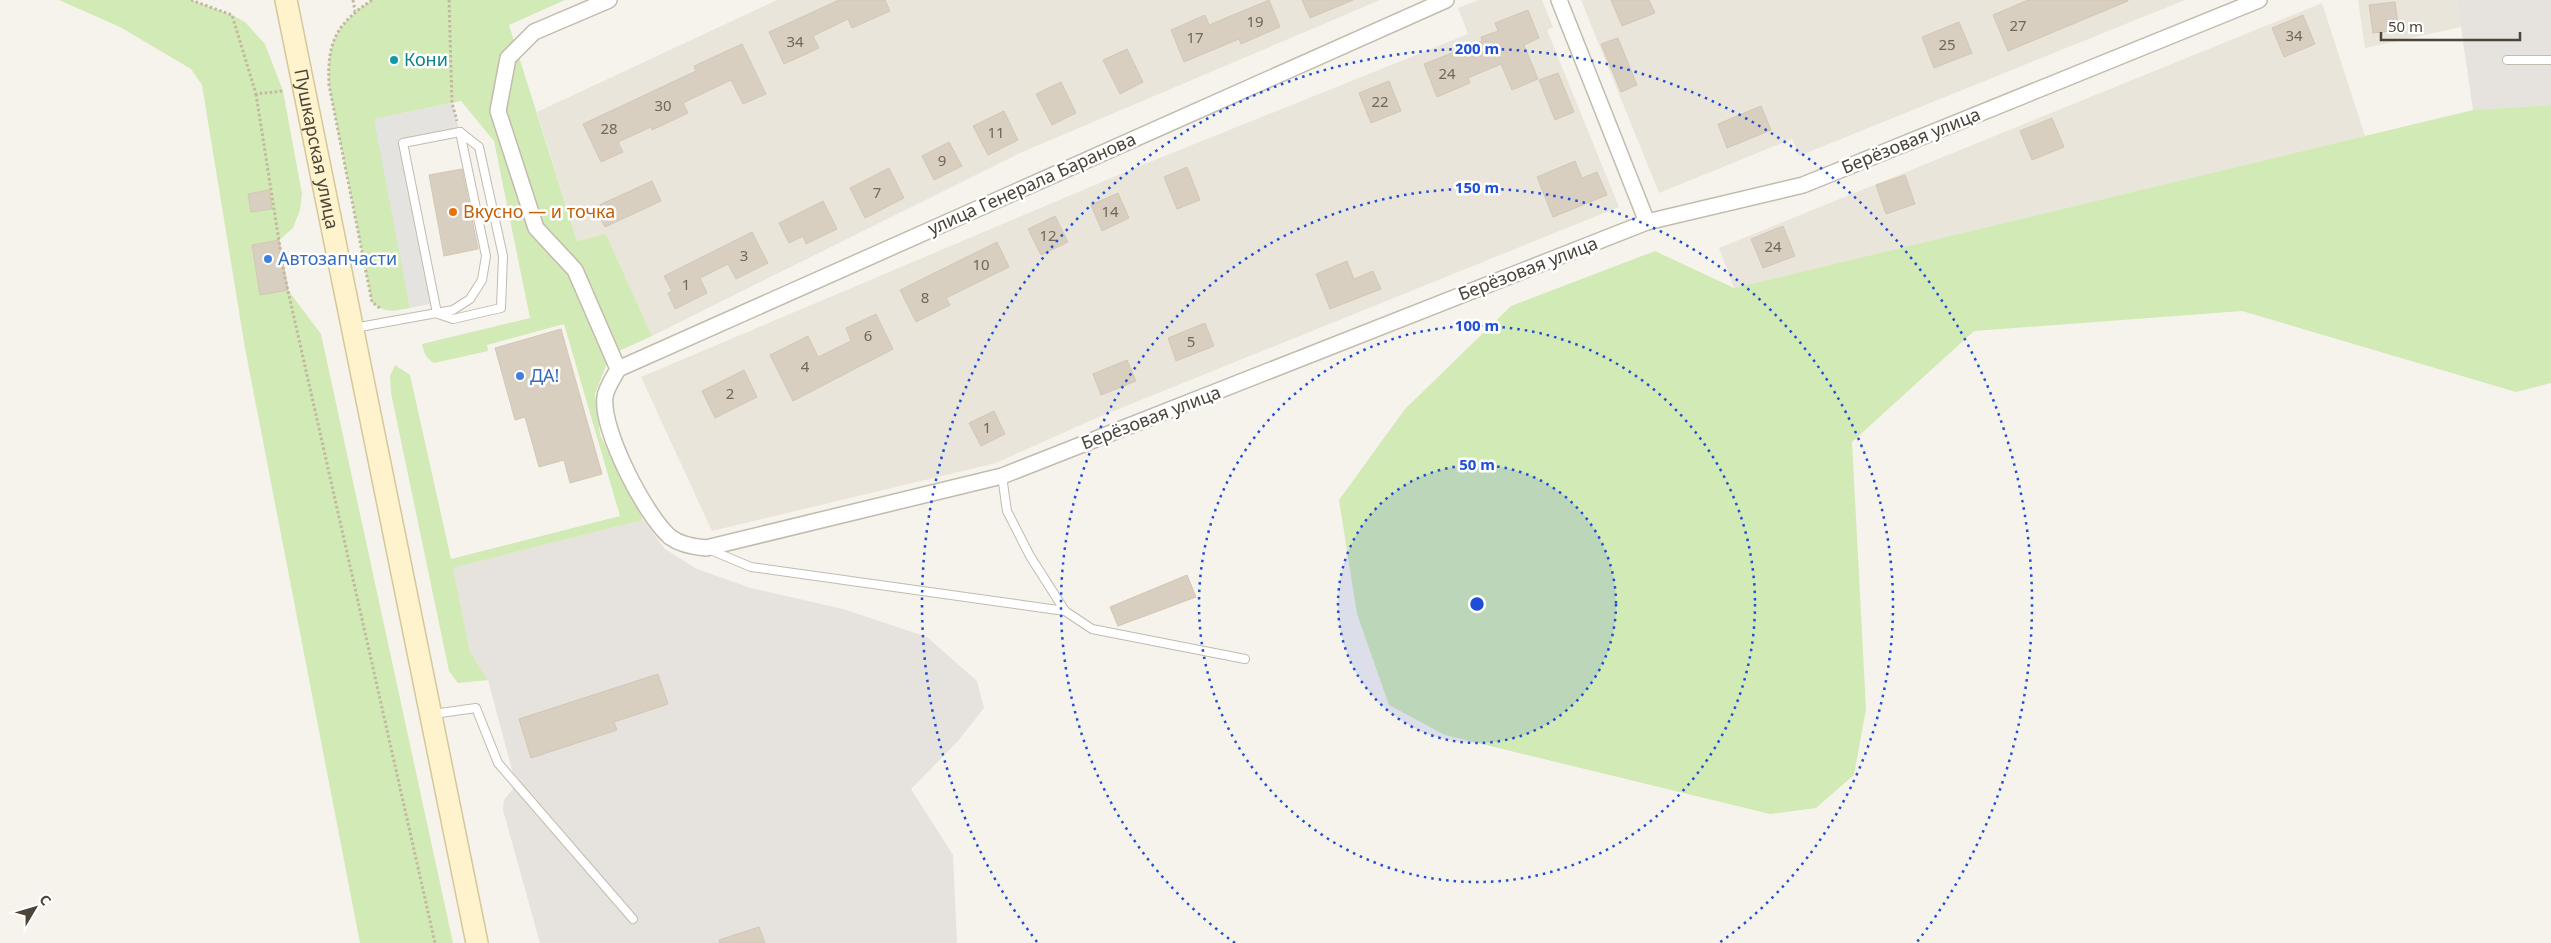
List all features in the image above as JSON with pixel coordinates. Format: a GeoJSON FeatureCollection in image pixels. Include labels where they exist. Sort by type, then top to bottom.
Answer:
{"type":"FeatureCollection","features":[{"type":"Feature","properties":{"kind":"main road","name":"Пушкарская улица"},"geometry":{"type":"LineString","coordinates":[[286,0],[477,943]]}},
{"type":"Feature","properties":{"kind":"street"},"geometry":{"type":"LineString","coordinates":[[609,0],[534,32],[508,58],[498,111],[536,228],[575,270],[618,369],[605,396],[610,434],[649,514],[671,537],[688,546],[706,548]]}},
{"type":"Feature","properties":{"kind":"street","name":"улица Генерала Баранова"},"geometry":{"type":"LineString","coordinates":[[618,369],[1446,0]]}},
{"type":"Feature","properties":{"kind":"street"},"geometry":{"type":"LineString","coordinates":[[1559,0],[1647,222]]}},
{"type":"Feature","properties":{"kind":"street","name":"Берёзовая улица"},"geometry":{"type":"LineString","coordinates":[[706,548],[1002,476],[1647,222],[1803,185],[2259,0]]}},
{"type":"Feature","properties":{"kind":"lane"},"geometry":{"type":"LineString","coordinates":[[2508,60],[2551,60]]}},
{"type":"Feature","properties":{"kind":"lane"},"geometry":{"type":"LineString","coordinates":[[352,329],[453,310],[470,299],[482,280],[486,256],[460,132]]}},
{"type":"Feature","properties":{"kind":"lane"},"geometry":{"type":"LineString","coordinates":[[460,132],[479,147],[503,256],[501,308],[453,318],[437,313],[402,143],[460,132]]}},
{"type":"Feature","properties":{"kind":"lane"},"geometry":{"type":"LineString","coordinates":[[1002,476],[1006,511],[1030,556],[1065,611],[1092,629],[1245,658]]}},
{"type":"Feature","properties":{"kind":"lane"},"geometry":{"type":"LineString","coordinates":[[706,548],[751,568],[1065,611]]}},
{"type":"Feature","properties":{"kind":"lane"},"geometry":{"type":"LineString","coordinates":[[431,715],[476,708],[498,763],[633,919]]}},
{"type":"Feature","properties":{"kind":"path"},"geometry":{"type":"LineString","coordinates":[[191,0],[232,15],[256,94],[284,273],[435,943]]}},
{"type":"Feature","properties":{"kind":"path"},"geometry":{"type":"LineString","coordinates":[[353,0],[355,11]]}},
{"type":"Feature","properties":{"kind":"path"},"geometry":{"type":"LineString","coordinates":[[372,0],[355,11],[338,30],[331,45],[328,62],[329,85],[372,302],[384,310]]}},
{"type":"Feature","properties":{"kind":"path"},"geometry":{"type":"LineString","coordinates":[[449,0],[452,103],[460,132]]}},
{"type":"Feature","properties":{"kind":"path"},"geometry":{"type":"LineString","coordinates":[[256,94],[283,90]]}},
{"type":"Feature","properties":{"kind":"shaded area"},"geometry":{"type":"Polygon","coordinates":[[[777,0],[1380,0],[1020,153],[652,336],[606,234],[577,241],[537,112],[777,0]]]}},
{"type":"Feature","properties":{"kind":"shaded area"},"geometry":{"type":"Polygon","coordinates":[[[1479,0],[1542,0],[1553,27],[1547,30],[1619,207],[1094,419],[996,463],[712,531],[641,377],[1135,168],[1468,34],[1458,8],[1479,0]]]}},
{"type":"Feature","properties":{"kind":"shaded area"},"geometry":{"type":"Polygon","coordinates":[[[1581,0],[2185,0],[1799,156],[1792,139],[1659,193],[1581,0]]]}},
{"type":"Feature","properties":{"kind":"shaded area"},"geometry":{"type":"Polygon","coordinates":[[[2358,0],[2457,0],[2461,27],[2365,48],[2358,0]]]}},
{"type":"Feature","properties":{"kind":"shaded area"},"geometry":{"type":"Polygon","coordinates":[[[2457,0],[2551,0],[2551,105],[2473,110],[2457,0]]]}},
{"type":"Feature","properties":{"kind":"shaded area"},"geometry":{"type":"Polygon","coordinates":[[[2322,3],[2365,136],[1734,288],[1719,248],[2322,3]]]}},
{"type":"Feature","properties":{"kind":"shaded area"},"geometry":{"type":"Polygon","coordinates":[[[452,103],[460,132],[403,143],[435,303],[410,308],[374,119],[452,103]]]}},
{"type":"Feature","properties":{"kind":"shaded area"},"geometry":{"type":"Polygon","coordinates":[[[643,520],[665,549],[697,569],[751,588],[843,609],[927,637],[977,681],[984,708],[958,741],[911,789],[953,855],[957,943],[540,943],[503,810],[504,800],[516,785],[488,680],[470,652],[453,568],[643,520]]]}},
{"type":"Feature","properties":{"kind":"green space"},"geometry":{"type":"Polygon","coordinates":[[[59,0],[191,0],[232,15],[245,22],[265,44],[283,91],[302,194],[300,210],[293,228],[279,240],[260,295],[288,290],[321,334],[453,943],[360,943],[245,348],[202,85],[191,69],[120,27],[59,0]]]}},
{"type":"Feature","properties":{"kind":"green space"},"geometry":{"type":"Polygon","coordinates":[[[372,0],[565,0],[509,25],[577,241],[606,234],[652,336],[610,355],[595,394],[600,435],[643,520],[453,568],[470,652],[488,680],[458,683],[449,671],[391,393],[390,376],[395,365],[410,375],[451,559],[620,516],[564,324],[487,345],[488,351],[434,363],[425,353],[422,344],[530,318],[494,141],[461,101],[375,119],[410,308],[395,311],[386,310],[372,302],[329,85],[329,70],[332,46],[336,35],[350,17],[372,0]]]}},
{"type":"Feature","properties":{"kind":"green space"},"geometry":{"type":"Polygon","coordinates":[[[2551,105],[2551,383],[2516,392],[2242,311],[1974,331],[1852,442],[1866,709],[1854,775],[1816,808],[1770,814],[1445,735],[1389,705],[1357,614],[1339,500],[1405,409],[1511,306],[1655,251],[1734,288],[2473,110],[2551,105]]]}},
{"type":"Feature","properties":{"kind":"building"},"geometry":{"type":"Polygon","coordinates":[[[839,0],[885,0],[890,11],[852,28],[848,19],[813,36],[819,48],[784,64],[769,32],[839,0]]]}},
{"type":"Feature","properties":{"kind":"building"},"geometry":{"type":"Polygon","coordinates":[[[1269,0],[1280,27],[1241,44],[1239,39],[1184,62],[1171,30],[1205,15],[1209,25],[1269,0]]]}},
{"type":"Feature","properties":{"kind":"building"},"geometry":{"type":"Polygon","coordinates":[[[1302,0],[1353,0],[1310,18],[1302,0]]]}},
{"type":"Feature","properties":{"kind":"building"},"geometry":{"type":"Polygon","coordinates":[[[1611,0],[1649,0],[1655,13],[1622,26],[1611,0]]]}},
{"type":"Feature","properties":{"kind":"building"},"geometry":{"type":"Polygon","coordinates":[[[2028,0],[2128,1],[2008,51],[1993,15],[2028,0]]]}},
{"type":"Feature","properties":{"kind":"building"},"geometry":{"type":"Polygon","coordinates":[[[2395,2],[2399,30],[2373,33],[2369,5],[2395,2]]]}},
{"type":"Feature","properties":{"kind":"building"},"geometry":{"type":"Polygon","coordinates":[[[1528,10],[1539,38],[1524,45],[1538,79],[1512,90],[1501,64],[1468,78],[1470,83],[1437,97],[1424,64],[1482,41],[1481,37],[1498,31],[1495,23],[1528,10]]]}},
{"type":"Feature","properties":{"kind":"building"},"geometry":{"type":"Polygon","coordinates":[[[2303,15],[2315,44],[2284,57],[2272,28],[2303,15]]]}},
{"type":"Feature","properties":{"kind":"building"},"geometry":{"type":"Polygon","coordinates":[[[1959,22],[1972,53],[1934,68],[1922,37],[1959,22]]]}},
{"type":"Feature","properties":{"kind":"building"},"geometry":{"type":"Polygon","coordinates":[[[1618,38],[1637,85],[1621,92],[1601,44],[1618,38]]]}},
{"type":"Feature","properties":{"kind":"building"},"geometry":{"type":"Polygon","coordinates":[[[742,44],[766,94],[743,104],[731,80],[683,103],[688,113],[652,130],[651,127],[618,142],[623,152],[601,162],[583,124],[696,71],[694,66],[742,44]]]}},
{"type":"Feature","properties":{"kind":"building"},"geometry":{"type":"Polygon","coordinates":[[[1127,49],[1143,82],[1120,94],[1103,60],[1127,49]]]}},
{"type":"Feature","properties":{"kind":"building"},"geometry":{"type":"Polygon","coordinates":[[[1558,73],[1574,112],[1555,120],[1539,80],[1558,73]]]}},
{"type":"Feature","properties":{"kind":"building"},"geometry":{"type":"Polygon","coordinates":[[[1389,81],[1401,111],[1371,123],[1359,93],[1389,81]]]}},
{"type":"Feature","properties":{"kind":"building"},"geometry":{"type":"Polygon","coordinates":[[[1061,82],[1076,113],[1052,125],[1036,94],[1061,82]]]}},
{"type":"Feature","properties":{"kind":"building"},"geometry":{"type":"Polygon","coordinates":[[[1761,106],[1771,130],[1727,148],[1718,124],[1761,106]]]}},
{"type":"Feature","properties":{"kind":"building"},"geometry":{"type":"Polygon","coordinates":[[[1004,111],[1018,140],[988,155],[973,126],[1004,111]]]}},
{"type":"Feature","properties":{"kind":"building"},"geometry":{"type":"Polygon","coordinates":[[[2052,118],[2064,147],[2032,160],[2020,131],[2052,118]]]}},
{"type":"Feature","properties":{"kind":"building"},"geometry":{"type":"Polygon","coordinates":[[[949,142],[962,166],[934,180],[922,156],[949,142]]]}},
{"type":"Feature","properties":{"kind":"building"},"geometry":{"type":"Polygon","coordinates":[[[1575,161],[1582,178],[1597,172],[1607,195],[1553,217],[1537,177],[1575,161]]]}},
{"type":"Feature","properties":{"kind":"building"},"geometry":{"type":"Polygon","coordinates":[[[1187,167],[1200,200],[1177,209],[1164,177],[1187,167]]]}},
{"type":"Feature","properties":{"kind":"building"},"geometry":{"type":"Polygon","coordinates":[[[889,168],[904,198],[865,218],[850,188],[889,168]]]}},
{"type":"Feature","properties":{"kind":"building","name":"Вкусно — и точка"},"geometry":{"type":"Polygon","coordinates":[[[462,169],[478,249],[444,256],[429,175],[462,169]]]}},
{"type":"Feature","properties":{"kind":"building"},"geometry":{"type":"Polygon","coordinates":[[[1905,175],[1915,204],[1886,214],[1876,185],[1905,175]]]}},
{"type":"Feature","properties":{"kind":"building"},"geometry":{"type":"Polygon","coordinates":[[[652,181],[661,201],[605,227],[595,207],[652,181]]]}},
{"type":"Feature","properties":{"kind":"building"},"geometry":{"type":"Polygon","coordinates":[[[269,190],[272,209],[251,212],[248,194],[269,190]]]}},
{"type":"Feature","properties":{"kind":"building"},"geometry":{"type":"Polygon","coordinates":[[[1118,193],[1129,218],[1102,231],[1091,205],[1118,193]]]}},
{"type":"Feature","properties":{"kind":"building"},"geometry":{"type":"Polygon","coordinates":[[[823,201],[837,229],[806,244],[803,236],[789,243],[779,223],[823,201]]]}},
{"type":"Feature","properties":{"kind":"building"},"geometry":{"type":"Polygon","coordinates":[[[1055,216],[1068,242],[1041,255],[1028,229],[1055,216]]]}},
{"type":"Feature","properties":{"kind":"building"},"geometry":{"type":"Polygon","coordinates":[[[1783,226],[1795,256],[1763,268],[1751,239],[1783,226]]]}},
{"type":"Feature","properties":{"kind":"building"},"geometry":{"type":"Polygon","coordinates":[[[752,232],[768,263],[736,279],[728,264],[700,278],[707,293],[675,309],[668,293],[672,291],[664,276],[752,232]]]}},
{"type":"Feature","properties":{"kind":"building","name":"Автозапчасти"},"geometry":{"type":"Polygon","coordinates":[[[279,240],[288,290],[260,295],[252,245],[279,240]]]}},
{"type":"Feature","properties":{"kind":"building"},"geometry":{"type":"Polygon","coordinates":[[[997,242],[1009,267],[946,298],[950,305],[916,322],[900,290],[997,242]]]}},
{"type":"Feature","properties":{"kind":"building"},"geometry":{"type":"Polygon","coordinates":[[[1347,261],[1354,279],[1373,271],[1381,289],[1330,309],[1316,274],[1347,261]]]}},
{"type":"Feature","properties":{"kind":"building"},"geometry":{"type":"Polygon","coordinates":[[[876,314],[893,349],[793,401],[770,355],[808,336],[818,357],[851,341],[846,328],[876,314]]]}},
{"type":"Feature","properties":{"kind":"building"},"geometry":{"type":"Polygon","coordinates":[[[1205,323],[1214,346],[1176,361],[1168,338],[1205,323]]]}},
{"type":"Feature","properties":{"kind":"building"},"geometry":{"type":"Polygon","coordinates":[[[561,329],[602,474],[570,483],[564,460],[539,467],[525,417],[515,420],[495,348],[561,329]]]}},
{"type":"Feature","properties":{"kind":"building"},"geometry":{"type":"Polygon","coordinates":[[[1127,360],[1136,381],[1101,395],[1093,374],[1127,360]]]}},
{"type":"Feature","properties":{"kind":"building"},"geometry":{"type":"Polygon","coordinates":[[[744,370],[757,397],[715,418],[702,391],[744,370]]]}},
{"type":"Feature","properties":{"kind":"building"},"geometry":{"type":"Polygon","coordinates":[[[994,411],[1005,434],[981,446],[969,423],[994,411]]]}},
{"type":"Feature","properties":{"kind":"building"},"geometry":{"type":"Polygon","coordinates":[[[1187,575],[1196,597],[1118,626],[1110,607],[1187,575]]]}},
{"type":"Feature","properties":{"kind":"building"},"geometry":{"type":"Polygon","coordinates":[[[658,674],[668,704],[614,722],[617,730],[531,758],[519,719],[658,674]]]}},
{"type":"Feature","properties":{"kind":"building"},"geometry":{"type":"Polygon","coordinates":[[[759,927],[765,943],[720,943],[719,940],[759,927]]]}},
{"type":"Feature","properties":{"kind":"place","name":"Кони"},"geometry":{"type":"Point","coordinates":[394,60]}},
{"type":"Feature","properties":{"kind":"place","name":"Вкусно — и точка"},"geometry":{"type":"Point","coordinates":[453,212]}},
{"type":"Feature","properties":{"kind":"place","name":"Автозапчасти"},"geometry":{"type":"Point","coordinates":[268,259]}},
{"type":"Feature","properties":{"kind":"place","name":"ДА!"},"geometry":{"type":"Point","coordinates":[520,376]}}]}
